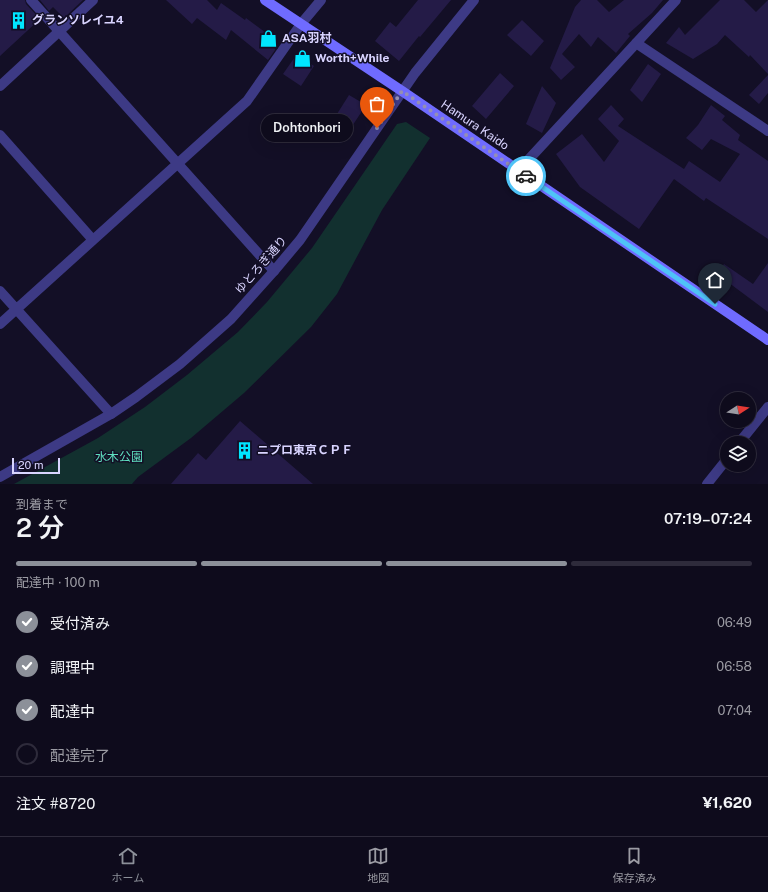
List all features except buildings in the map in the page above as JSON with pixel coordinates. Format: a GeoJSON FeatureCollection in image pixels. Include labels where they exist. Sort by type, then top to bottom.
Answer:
{"type":"FeatureCollection","features":[{"type":"Feature","properties":{"kind":"main road","name":"Hamura Kaido"},"geometry":{"type":"LineString","coordinates":[[265,0],[402,91],[768,340]]}},
{"type":"Feature","properties":{"kind":"street"},"geometry":{"type":"LineString","coordinates":[[31,0],[274,271]]}},
{"type":"Feature","properties":{"kind":"street"},"geometry":{"type":"LineString","coordinates":[[0,86],[93,0]]}},
{"type":"Feature","properties":{"kind":"street"},"geometry":{"type":"LineString","coordinates":[[0,324],[247,101],[301,24],[321,0]]}},
{"type":"Feature","properties":{"kind":"street","name":"ゆとろぎ通り"},"geometry":{"type":"LineString","coordinates":[[0,477],[111,414],[136,397],[202,345],[231,319],[300,240],[415,73],[474,0]]}},
{"type":"Feature","properties":{"kind":"street"},"geometry":{"type":"LineString","coordinates":[[518,171],[676,0]]}},
{"type":"Feature","properties":{"kind":"street"},"geometry":{"type":"LineString","coordinates":[[636,43],[768,131]]}},
{"type":"Feature","properties":{"kind":"street"},"geometry":{"type":"LineString","coordinates":[[0,135],[93,240]]}},
{"type":"Feature","properties":{"kind":"street"},"geometry":{"type":"LineString","coordinates":[[0,292],[111,414]]}},
{"type":"Feature","properties":{"kind":"street"},"geometry":{"type":"LineString","coordinates":[[745,436],[768,407]]}},
{"type":"Feature","properties":{"kind":"street"},"geometry":{"type":"LineString","coordinates":[[707,484],[720,468]]}},
{"type":"Feature","properties":{"kind":"green space","name":"水木公園"},"geometry":{"type":"Polygon","coordinates":[[[406,122],[430,138],[382,210],[337,294],[311,327],[244,393],[191,438],[138,477],[132,484],[14,484],[98,438],[145,407],[187,375],[238,332],[267,302],[312,248],[397,124],[406,122]]]}},
{"type":"Feature","properties":{"kind":"way so far"},"geometry":{"type":"LineString","coordinates":[[377,128],[402,91],[526,176]]}},
{"type":"Feature","properties":{"kind":"place","name":"グランソレイユ4"},"geometry":{"type":"Point","coordinates":[19,20]}},
{"type":"Feature","properties":{"kind":"place","name":"ASA羽村"},"geometry":{"type":"Point","coordinates":[269,38]}},
{"type":"Feature","properties":{"kind":"place","name":"Worth+While"},"geometry":{"type":"Point","coordinates":[302,58]}},
{"type":"Feature","properties":{"kind":"place","name":"Dohtonbori"},"geometry":{"type":"Point","coordinates":[377,128]}},
{"type":"Feature","properties":{"kind":"place","name":"ニプロ東京ＣＰＦ"},"geometry":{"type":"Point","coordinates":[244,450]}},
{"type":"Feature","properties":{"kind":"route"},"geometry":{"type":"LineString","coordinates":[[526,176],[715,304]]}}]}
